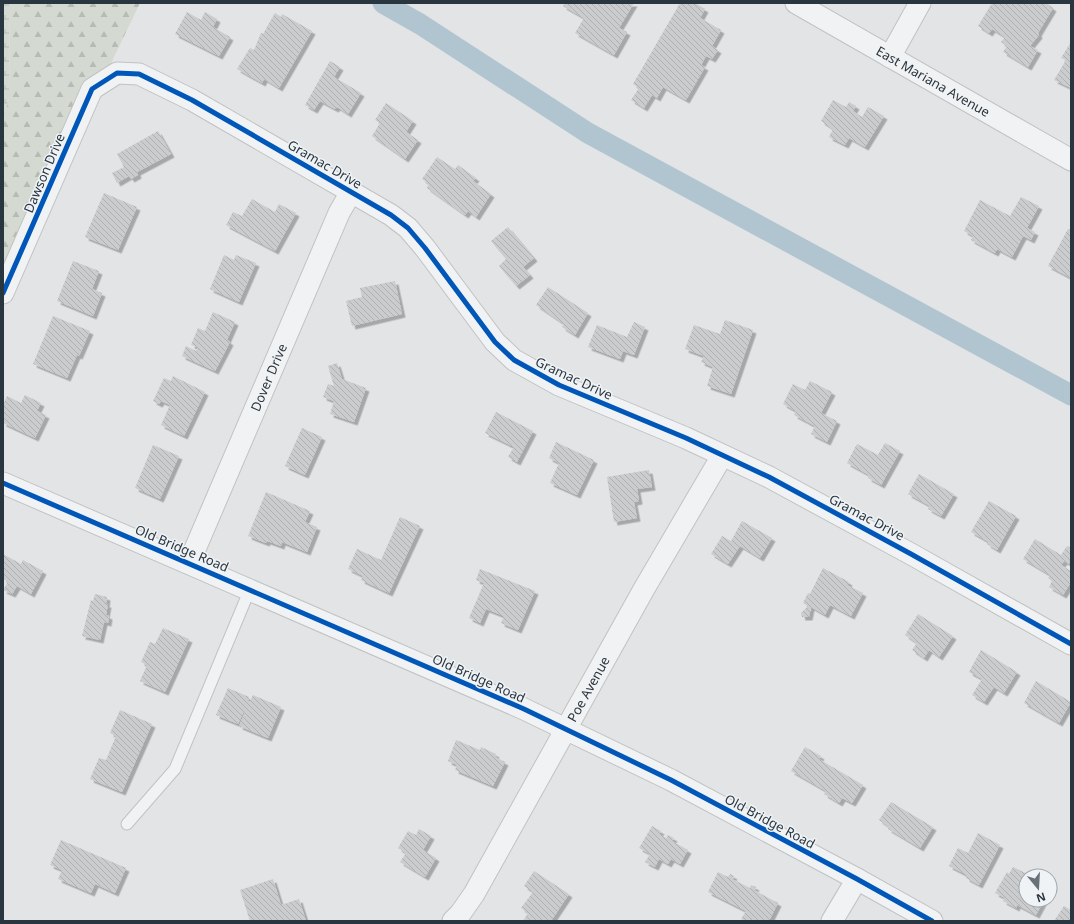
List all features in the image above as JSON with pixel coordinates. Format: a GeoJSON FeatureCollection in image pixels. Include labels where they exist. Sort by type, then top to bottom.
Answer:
{"type":"FeatureCollection","features":[{"type":"Feature","properties":{"kind":"street","name":"East Mariana Avenue"},"geometry":{"type":"LineString","coordinates":[[796,3],[1071,160]]}},
{"type":"Feature","properties":{"kind":"street"},"geometry":{"type":"LineString","coordinates":[[890,56],[920,3]]}},
{"type":"Feature","properties":{"kind":"street","name":"Gramac Drive"},"geometry":{"type":"LineString","coordinates":[[117,73],[139,74],[192,100],[391,215],[408,228],[425,248],[495,342],[514,360],[559,385],[686,438],[769,477],[912,554],[1071,644]]}},
{"type":"Feature","properties":{"kind":"street","name":"Dawson Drive"},"geometry":{"type":"LineString","coordinates":[[3,293],[92,89],[117,73]]}},
{"type":"Feature","properties":{"kind":"street","name":"Dover Drive"},"geometry":{"type":"LineString","coordinates":[[189,563],[336,220],[351,192]]}},
{"type":"Feature","properties":{"kind":"street","name":"Poe Avenue"},"geometry":{"type":"LineString","coordinates":[[453,921],[460,914],[474,894],[648,582],[722,456]]}},
{"type":"Feature","properties":{"kind":"street","name":"Old Bridge Road"},"geometry":{"type":"LineString","coordinates":[[3,483],[524,709],[671,780],[857,879],[932,921]]}},
{"type":"Feature","properties":{"kind":"street"},"geometry":{"type":"LineString","coordinates":[[832,921],[857,879]]}},
{"type":"Feature","properties":{"kind":"lane"},"geometry":{"type":"LineString","coordinates":[[127,824],[175,769],[250,589]]}},
{"type":"Feature","properties":{"kind":"green space"},"geometry":{"type":"Polygon","coordinates":[[[3,3],[10,3],[9,97],[3,121],[3,3]]]}},
{"type":"Feature","properties":{"kind":"green space"},"geometry":{"type":"Polygon","coordinates":[[[10,3],[140,3],[3,288],[3,121],[9,97],[10,3]]]}},
{"type":"Feature","properties":{"kind":"building"},"geometry":{"type":"Polygon","coordinates":[[[565,3],[634,3],[619,28],[627,32],[614,55],[575,33],[584,18],[563,6],[565,3]]]}},
{"type":"Feature","properties":{"kind":"building"},"geometry":{"type":"Polygon","coordinates":[[[680,3],[695,3],[705,9],[700,18],[721,30],[712,46],[718,50],[712,59],[706,56],[701,65],[705,67],[686,100],[663,87],[657,98],[652,95],[644,108],[631,100],[639,88],[633,84],[680,3]]]}},
{"type":"Feature","properties":{"kind":"building"},"geometry":{"type":"Polygon","coordinates":[[[992,3],[1046,3],[1053,8],[1038,33],[1039,35],[1030,46],[1038,50],[1028,67],[1003,52],[1007,46],[1001,42],[1005,37],[992,29],[989,33],[978,26],[992,3]]]}},
{"type":"Feature","properties":{"kind":"building"},"geometry":{"type":"Polygon","coordinates":[[[187,12],[201,20],[205,12],[217,19],[213,27],[230,37],[219,56],[175,34],[187,12]]]}},
{"type":"Feature","properties":{"kind":"building"},"geometry":{"type":"Polygon","coordinates":[[[275,13],[281,17],[282,14],[312,31],[279,88],[264,79],[262,83],[237,69],[250,48],[254,50],[261,33],[263,34],[275,13]]]}},
{"type":"Feature","properties":{"kind":"building"},"geometry":{"type":"Polygon","coordinates":[[[1071,42],[1071,88],[1054,80],[1066,60],[1061,58],[1071,42]]]}},
{"type":"Feature","properties":{"kind":"building"},"geometry":{"type":"Polygon","coordinates":[[[330,61],[340,67],[334,77],[361,93],[348,114],[337,107],[335,109],[320,101],[314,110],[305,105],[330,61]]]}},
{"type":"Feature","properties":{"kind":"building"},"geometry":{"type":"Polygon","coordinates":[[[833,100],[846,107],[849,102],[856,106],[853,111],[862,117],[868,107],[884,116],[865,147],[849,138],[845,145],[829,137],[833,129],[821,121],[833,100]]]}},
{"type":"Feature","properties":{"kind":"building"},"geometry":{"type":"Polygon","coordinates":[[[386,103],[413,121],[406,132],[418,140],[405,159],[372,136],[380,123],[375,120],[386,103]]]}},
{"type":"Feature","properties":{"kind":"building"},"geometry":{"type":"Polygon","coordinates":[[[158,131],[171,154],[137,172],[138,175],[131,179],[129,176],[117,183],[112,173],[124,167],[117,154],[158,131]]]}},
{"type":"Feature","properties":{"kind":"building"},"geometry":{"type":"Polygon","coordinates":[[[437,157],[455,169],[458,165],[476,178],[473,181],[491,194],[476,217],[468,211],[465,215],[427,188],[429,184],[422,179],[437,157]]]}},
{"type":"Feature","properties":{"kind":"building"},"geometry":{"type":"Polygon","coordinates":[[[104,193],[137,207],[118,250],[85,237],[104,193]]]}},
{"type":"Feature","properties":{"kind":"building"},"geometry":{"type":"Polygon","coordinates":[[[1021,197],[1039,206],[1027,228],[1035,232],[1031,240],[1023,236],[1012,257],[997,249],[995,253],[971,240],[973,236],[964,231],[980,200],[1010,216],[1021,197]]]}},
{"type":"Feature","properties":{"kind":"building"},"geometry":{"type":"Polygon","coordinates":[[[252,199],[275,212],[279,204],[296,213],[275,251],[226,225],[233,212],[242,216],[252,199]]]}},
{"type":"Feature","properties":{"kind":"building"},"geometry":{"type":"Polygon","coordinates":[[[508,227],[534,258],[523,267],[530,275],[516,286],[499,266],[506,259],[491,241],[508,227]]]}},
{"type":"Feature","properties":{"kind":"building"},"geometry":{"type":"Polygon","coordinates":[[[1068,229],[1071,230],[1071,278],[1048,266],[1068,229]]]}},
{"type":"Feature","properties":{"kind":"building"},"geometry":{"type":"Polygon","coordinates":[[[224,255],[234,260],[236,255],[256,263],[239,302],[210,289],[224,255]]]}},
{"type":"Feature","properties":{"kind":"building"},"geometry":{"type":"Polygon","coordinates":[[[73,261],[99,271],[92,289],[102,293],[93,316],[57,301],[73,261]]]}},
{"type":"Feature","properties":{"kind":"building"},"geometry":{"type":"Polygon","coordinates":[[[395,281],[402,314],[352,326],[346,301],[362,297],[360,288],[395,281]]]}},
{"type":"Feature","properties":{"kind":"building"},"geometry":{"type":"Polygon","coordinates":[[[548,287],[588,313],[575,335],[562,327],[564,324],[536,305],[548,287]]]}},
{"type":"Feature","properties":{"kind":"building"},"geometry":{"type":"Polygon","coordinates":[[[213,312],[235,322],[227,340],[230,342],[215,371],[182,356],[186,346],[196,351],[198,347],[191,345],[198,328],[205,331],[213,312]]]}},
{"type":"Feature","properties":{"kind":"building"},"geometry":{"type":"Polygon","coordinates":[[[53,316],[90,331],[67,378],[33,364],[53,316]]]}},
{"type":"Feature","properties":{"kind":"building"},"geometry":{"type":"Polygon","coordinates":[[[725,320],[753,330],[731,394],[707,386],[713,367],[701,362],[704,356],[685,349],[694,325],[720,334],[725,320]]]}},
{"type":"Feature","properties":{"kind":"building"},"geometry":{"type":"Polygon","coordinates":[[[634,322],[645,327],[634,355],[623,351],[620,359],[588,347],[597,325],[627,337],[634,322]]]}},
{"type":"Feature","properties":{"kind":"building"},"geometry":{"type":"Polygon","coordinates":[[[337,363],[342,379],[366,388],[354,422],[330,414],[334,401],[323,397],[328,384],[334,386],[328,366],[337,363]]]}},
{"type":"Feature","properties":{"kind":"building"},"geometry":{"type":"Polygon","coordinates":[[[173,376],[205,392],[184,436],[161,425],[170,405],[161,401],[159,404],[153,401],[164,378],[171,381],[173,376]]]}},
{"type":"Feature","properties":{"kind":"building"},"geometry":{"type":"Polygon","coordinates":[[[810,381],[832,392],[821,413],[837,421],[827,442],[811,434],[815,426],[794,415],[796,411],[783,404],[793,384],[805,390],[810,381]]]}},
{"type":"Feature","properties":{"kind":"building"},"geometry":{"type":"Polygon","coordinates":[[[25,395],[41,403],[37,411],[46,415],[35,438],[3,423],[3,405],[7,396],[21,403],[25,395]]]}},
{"type":"Feature","properties":{"kind":"building"},"geometry":{"type":"Polygon","coordinates":[[[496,412],[533,431],[517,462],[508,457],[514,447],[485,433],[496,412]]]}},
{"type":"Feature","properties":{"kind":"building"},"geometry":{"type":"Polygon","coordinates":[[[302,428],[322,437],[305,475],[285,466],[302,428]]]}},
{"type":"Feature","properties":{"kind":"building"},"geometry":{"type":"Polygon","coordinates":[[[556,442],[594,460],[577,495],[550,483],[559,463],[549,458],[556,442]]]}},
{"type":"Feature","properties":{"kind":"building"},"geometry":{"type":"Polygon","coordinates":[[[885,443],[900,451],[881,485],[868,478],[869,475],[847,463],[857,444],[878,455],[885,443]]]}},
{"type":"Feature","properties":{"kind":"building"},"geometry":{"type":"Polygon","coordinates":[[[153,445],[179,456],[160,499],[135,488],[153,445]]]}},
{"type":"Feature","properties":{"kind":"building"},"geometry":{"type":"Polygon","coordinates":[[[649,470],[652,487],[637,489],[639,501],[634,502],[637,518],[614,522],[607,477],[649,470]]]}},
{"type":"Feature","properties":{"kind":"building"},"geometry":{"type":"Polygon","coordinates":[[[919,474],[954,494],[941,516],[928,509],[930,506],[908,494],[919,474]]]}},
{"type":"Feature","properties":{"kind":"building"},"geometry":{"type":"Polygon","coordinates":[[[266,492],[310,511],[305,522],[317,527],[307,552],[282,542],[281,546],[267,541],[266,543],[248,536],[266,492]]]}},
{"type":"Feature","properties":{"kind":"building"},"geometry":{"type":"Polygon","coordinates":[[[989,501],[1016,516],[997,550],[987,544],[989,542],[971,532],[989,501]]]}},
{"type":"Feature","properties":{"kind":"building"},"geometry":{"type":"Polygon","coordinates":[[[400,517],[420,526],[389,593],[361,580],[363,576],[348,569],[357,549],[381,560],[400,517]]]}},
{"type":"Feature","properties":{"kind":"building"},"geometry":{"type":"Polygon","coordinates":[[[742,521],[772,538],[760,558],[740,546],[728,564],[711,554],[722,536],[731,541],[742,521]]]}},
{"type":"Feature","properties":{"kind":"building"},"geometry":{"type":"Polygon","coordinates":[[[1035,539],[1061,555],[1067,546],[1071,548],[1069,564],[1064,561],[1061,565],[1071,571],[1071,582],[1063,595],[1049,587],[1052,581],[1048,578],[1050,575],[1023,559],[1035,539]]]}},
{"type":"Feature","properties":{"kind":"building"},"geometry":{"type":"Polygon","coordinates":[[[3,554],[21,564],[23,560],[43,571],[31,594],[17,586],[12,594],[3,590],[8,582],[3,579],[3,554]]]}},
{"type":"Feature","properties":{"kind":"building"},"geometry":{"type":"Polygon","coordinates":[[[823,568],[849,582],[847,585],[863,593],[851,616],[830,605],[825,615],[811,607],[809,617],[802,617],[801,613],[808,606],[803,603],[808,593],[810,594],[823,568]]]}},
{"type":"Feature","properties":{"kind":"building"},"geometry":{"type":"Polygon","coordinates":[[[480,569],[535,591],[518,630],[501,623],[504,616],[486,609],[480,623],[469,618],[484,583],[476,580],[480,569]]]}},
{"type":"Feature","properties":{"kind":"building"},"geometry":{"type":"Polygon","coordinates":[[[95,594],[107,597],[106,604],[108,604],[106,615],[109,616],[108,623],[104,622],[100,640],[82,636],[91,600],[93,601],[95,594]]]}},
{"type":"Feature","properties":{"kind":"building"},"geometry":{"type":"Polygon","coordinates":[[[918,614],[953,636],[939,657],[929,650],[924,658],[912,650],[917,643],[905,635],[918,614]]]}},
{"type":"Feature","properties":{"kind":"building"},"geometry":{"type":"Polygon","coordinates":[[[163,628],[189,639],[165,692],[140,681],[147,665],[141,662],[150,642],[155,644],[163,628]]]}},
{"type":"Feature","properties":{"kind":"building"},"geometry":{"type":"Polygon","coordinates":[[[981,650],[1017,672],[1004,693],[994,687],[984,702],[972,695],[982,679],[969,672],[981,650]]]}},
{"type":"Feature","properties":{"kind":"building"},"geometry":{"type":"Polygon","coordinates":[[[1036,681],[1071,702],[1059,723],[1024,703],[1036,681]]]}},
{"type":"Feature","properties":{"kind":"building"},"geometry":{"type":"Polygon","coordinates":[[[228,688],[249,697],[248,701],[250,701],[253,695],[281,707],[268,738],[239,726],[245,712],[244,711],[238,724],[216,715],[228,688]]]}},
{"type":"Feature","properties":{"kind":"building"},"geometry":{"type":"Polygon","coordinates":[[[120,710],[152,724],[122,792],[90,779],[99,758],[106,760],[116,736],[110,733],[120,710]]]}},
{"type":"Feature","properties":{"kind":"building"},"geometry":{"type":"Polygon","coordinates":[[[456,740],[480,750],[481,747],[496,754],[495,757],[505,762],[493,786],[455,770],[457,765],[448,761],[456,740]]]}},
{"type":"Feature","properties":{"kind":"building"},"geometry":{"type":"Polygon","coordinates":[[[805,747],[821,756],[819,759],[863,785],[852,803],[842,798],[839,803],[824,794],[826,791],[791,771],[805,747]]]}},
{"type":"Feature","properties":{"kind":"building"},"geometry":{"type":"Polygon","coordinates":[[[891,802],[933,827],[920,848],[888,829],[889,827],[879,820],[891,802]]]}},
{"type":"Feature","properties":{"kind":"building"},"geometry":{"type":"Polygon","coordinates":[[[652,826],[661,831],[659,834],[666,838],[668,835],[674,838],[672,841],[688,850],[680,864],[671,859],[668,864],[659,859],[655,867],[645,862],[650,854],[639,848],[652,826]]]}},
{"type":"Feature","properties":{"kind":"building"},"geometry":{"type":"Polygon","coordinates":[[[419,829],[431,836],[423,850],[436,858],[425,877],[400,862],[406,853],[398,848],[408,831],[416,835],[419,829]]]}},
{"type":"Feature","properties":{"kind":"building"},"geometry":{"type":"Polygon","coordinates":[[[978,833],[1000,845],[979,885],[966,878],[967,875],[949,866],[958,848],[968,853],[978,833]]]}},
{"type":"Feature","properties":{"kind":"building"},"geometry":{"type":"Polygon","coordinates":[[[61,840],[126,868],[115,893],[95,884],[91,893],[58,879],[62,870],[50,865],[61,840]]]}},
{"type":"Feature","properties":{"kind":"building"},"geometry":{"type":"Polygon","coordinates":[[[1013,867],[1018,869],[1018,906],[1016,908],[1003,901],[1005,898],[995,893],[1007,872],[1009,874],[1013,867]]]}},
{"type":"Feature","properties":{"kind":"building"},"geometry":{"type":"Polygon","coordinates":[[[534,871],[569,894],[551,921],[523,921],[528,913],[521,908],[533,892],[524,886],[534,871]]]}},
{"type":"Feature","properties":{"kind":"building"},"geometry":{"type":"Polygon","coordinates":[[[718,872],[728,877],[730,874],[734,876],[732,879],[750,888],[751,885],[756,887],[754,890],[778,903],[769,921],[746,921],[741,919],[746,911],[708,892],[718,872]]]}},
{"type":"Feature","properties":{"kind":"building"},"geometry":{"type":"Polygon","coordinates":[[[273,879],[281,905],[299,899],[306,921],[250,921],[240,890],[273,879]]]}},
{"type":"Feature","properties":{"kind":"building"},"geometry":{"type":"Polygon","coordinates":[[[1064,906],[1071,910],[1071,921],[1054,921],[1064,906]]]}},
{"type":"Feature","properties":{"kind":"building"},"geometry":{"type":"Polygon","coordinates":[[[1023,908],[1040,908],[1036,915],[1023,908]]]}},
{"type":"Feature","properties":{"kind":"waterway"},"geometry":{"type":"LineString","coordinates":[[383,3],[420,24],[588,133],[1071,395]]}},
{"type":"Feature","properties":{"kind":"cycle path"},"geometry":{"type":"LineString","coordinates":[[3,293],[92,89],[117,73],[139,74],[192,100],[391,215],[408,228],[425,248],[495,342],[514,360],[559,385],[686,438],[769,477],[911,554],[1071,644]]}},
{"type":"Feature","properties":{"kind":"cycle path"},"geometry":{"type":"LineString","coordinates":[[3,483],[524,709],[671,780],[857,879],[932,921]]}}]}
